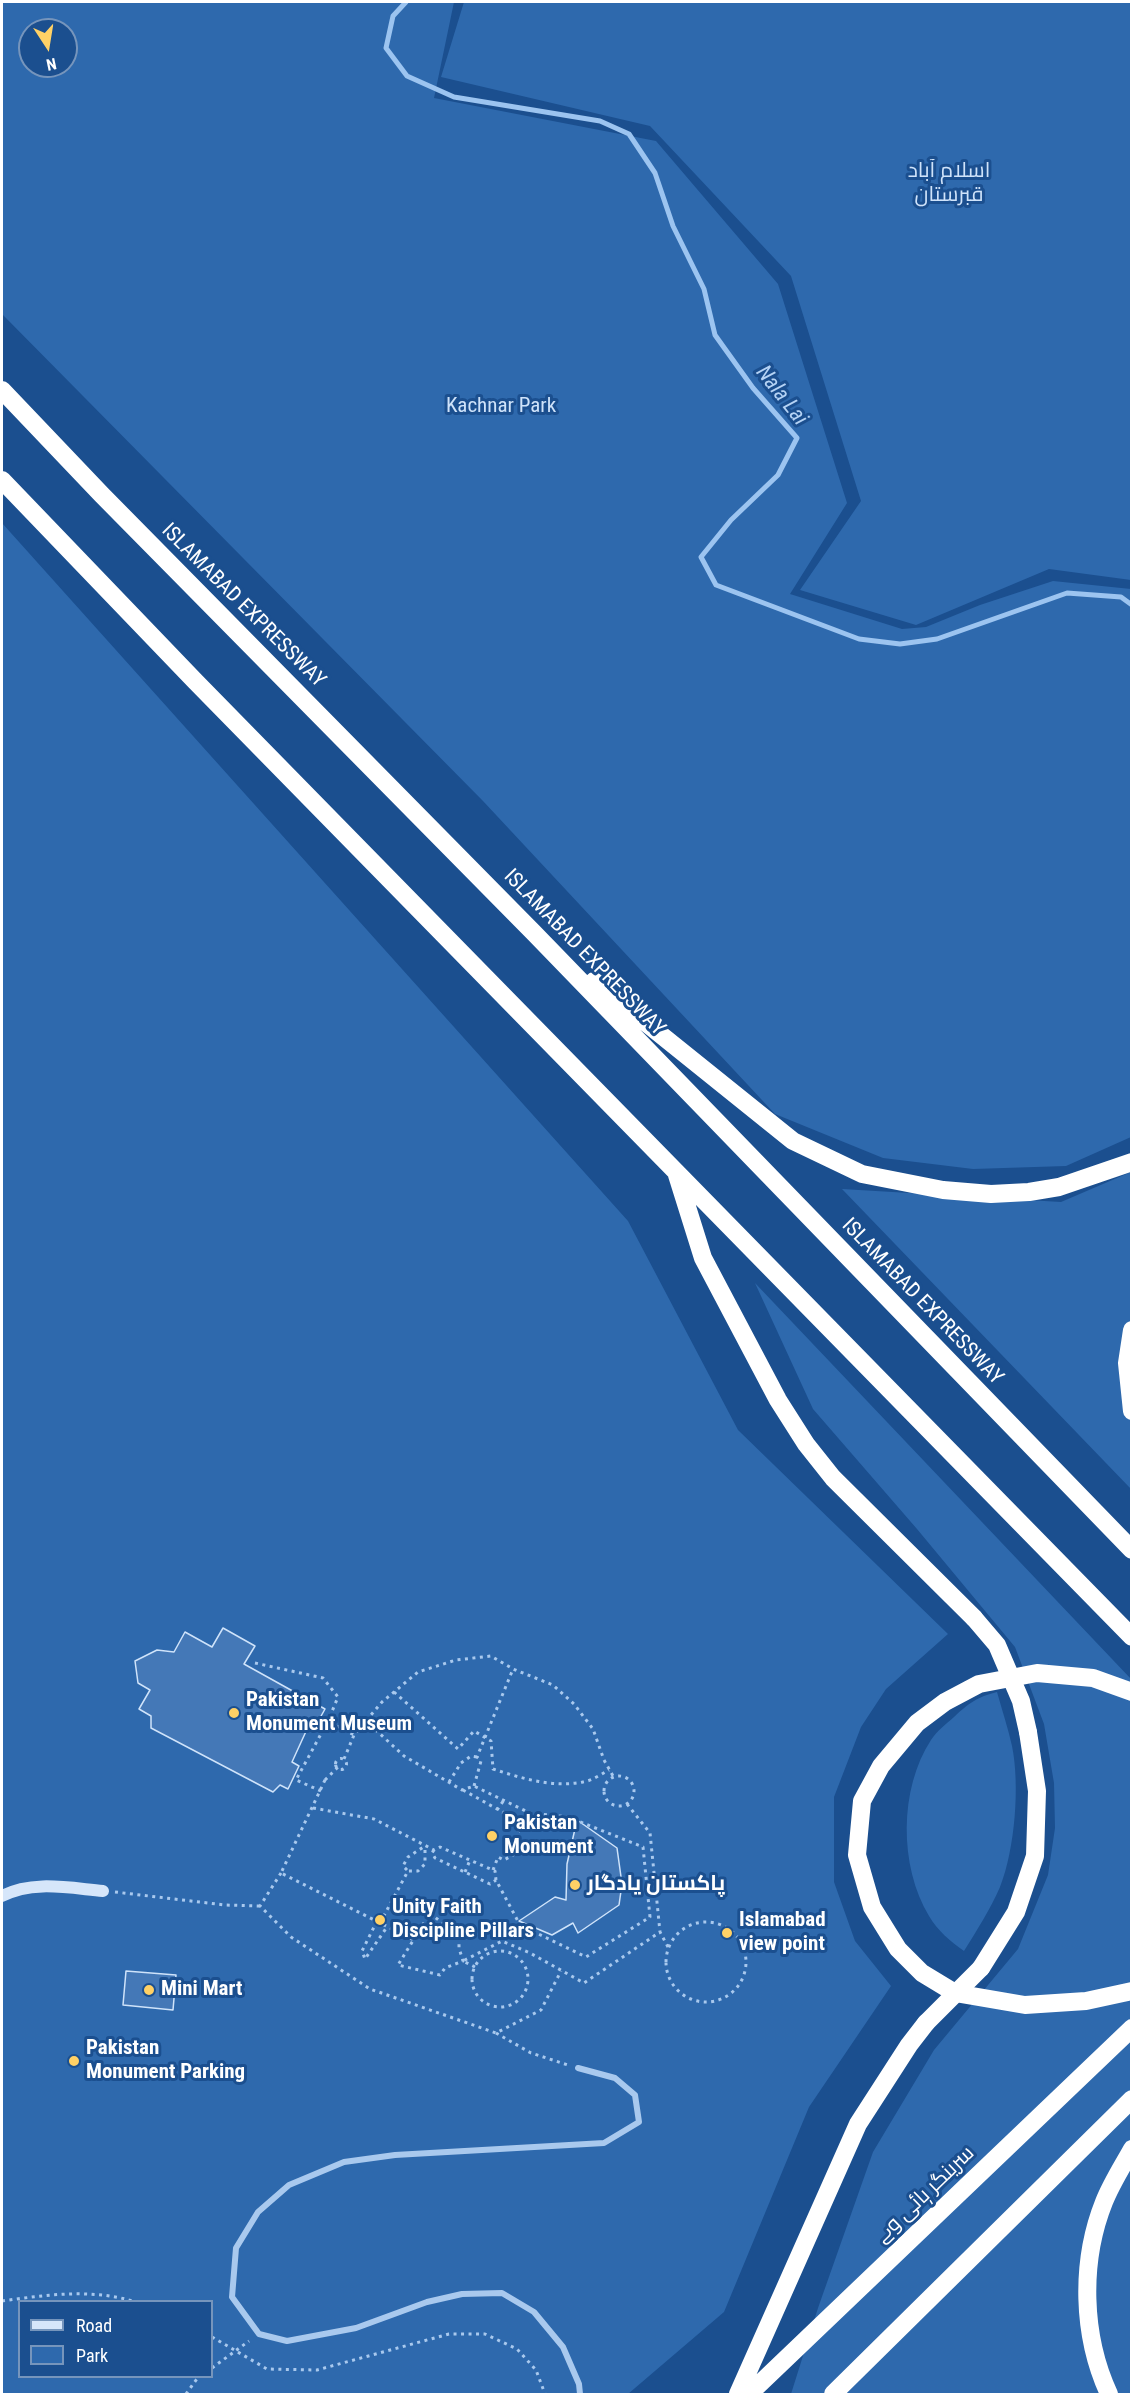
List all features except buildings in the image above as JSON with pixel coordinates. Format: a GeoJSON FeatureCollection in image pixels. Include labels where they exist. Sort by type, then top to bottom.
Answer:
{"type":"FeatureCollection","features":[{"type":"Feature","properties":{"kind":"highway","name":"ISLAMABAD EXPRESSWAY"},"geometry":{"type":"LineString","coordinates":[[2,390],[102,495],[534,933],[1131,1550]]}},
{"type":"Feature","properties":{"kind":"highway"},"geometry":{"type":"LineString","coordinates":[[2,480],[195,681],[1131,1636]]}},
{"type":"Feature","properties":{"kind":"highway"},"geometry":{"type":"LineString","coordinates":[[534,933],[793,1141],[862,1174],[943,1190],[991,1194],[1029,1192],[1059,1187],[1131,1162]]}},
{"type":"Feature","properties":{"kind":"highway"},"geometry":{"type":"LineString","coordinates":[[676,1170],[703,1258],[778,1400],[806,1444],[833,1478],[974,1618],[997,1645],[1021,1701],[1037,1791],[1035,1856],[1016,1912],[981,1968],[926,2023],[909,2045],[858,2124],[738,2394]]}},
{"type":"Feature","properties":{"kind":"highway"},"geometry":{"type":"LineString","coordinates":[[1131,1330],[1127,1363],[1131,1411]]}},
{"type":"Feature","properties":{"kind":"highway"},"geometry":{"type":"LineString","coordinates":[[1131,1692],[1093,1678],[1037,1673],[979,1684],[945,1702],[917,1723],[881,1766],[862,1801],[857,1855],[872,1907],[898,1949],[922,1973],[955,1993],[1025,2005],[1086,2001],[1131,1991]]}},
{"type":"Feature","properties":{"kind":"highway","name":"سرینگر ہائی وے"},"geometry":{"type":"LineString","coordinates":[[749,2394],[1131,2028]]}},
{"type":"Feature","properties":{"kind":"highway"},"geometry":{"type":"LineString","coordinates":[[833,2394],[1131,2100]]}},
{"type":"Feature","properties":{"kind":"highway"},"geometry":{"type":"LineString","coordinates":[[1109,2394],[1095,2353],[1086,2286],[1095,2229],[1104,2201],[1131,2149]]}},
{"type":"Feature","properties":{"kind":"street"},"geometry":{"type":"LineString","coordinates":[[2,1896],[21,1888],[36,1886],[103,1891]]}},
{"type":"Feature","properties":{"kind":"street"},"geometry":{"type":"LineString","coordinates":[[578,2068],[615,2078],[635,2095],[639,2122],[604,2143],[385,2156],[344,2162],[289,2185],[258,2212],[236,2248],[232,2297],[259,2334],[287,2341],[356,2328],[427,2302],[462,2294],[502,2294],[534,2312],[563,2347],[579,2384],[580,2394]]}},
{"type":"Feature","properties":{"kind":"path"},"geometry":{"type":"LineString","coordinates":[[338,1767],[342,1769],[346,1766],[344,1759],[354,1736],[382,1702],[418,1672],[456,1660],[491,1656],[513,1670],[553,1685],[574,1704],[593,1729],[609,1770],[614,1776]]}},
{"type":"Feature","properties":{"kind":"path"},"geometry":{"type":"LineString","coordinates":[[255,1663],[323,1678],[338,1697],[296,1780],[321,1791]]}},
{"type":"Feature","properties":{"kind":"path"},"geometry":{"type":"LineString","coordinates":[[477,1757],[513,1670]]}},
{"type":"Feature","properties":{"kind":"path"},"geometry":{"type":"LineString","coordinates":[[394,1692],[458,1749],[474,1731],[491,1741],[492,1769],[531,1781],[584,1782],[609,1770]]}},
{"type":"Feature","properties":{"kind":"path"},"geometry":{"type":"LineString","coordinates":[[328,1720],[354,1736]]}},
{"type":"Feature","properties":{"kind":"path"},"geometry":{"type":"LineString","coordinates":[[366,1721],[404,1756],[523,1823]]}},
{"type":"Feature","properties":{"kind":"path"},"geometry":{"type":"LineString","coordinates":[[449,1782],[461,1763],[471,1756],[481,1761],[474,1786]]}},
{"type":"Feature","properties":{"kind":"path"},"geometry":{"type":"LineString","coordinates":[[338,1767],[337,1760],[344,1759]]}},
{"type":"Feature","properties":{"kind":"path"},"geometry":{"type":"LineString","coordinates":[[260,1906],[281,1873],[325,1780],[338,1767]]}},
{"type":"Feature","properties":{"kind":"path"},"geometry":{"type":"LineString","coordinates":[[614,1776],[623,1776],[631,1782],[634,1791],[627,1804],[617,1806],[605,1797],[606,1783],[614,1776]]}},
{"type":"Feature","properties":{"kind":"path"},"geometry":{"type":"LineString","coordinates":[[462,1790],[474,1786],[530,1813],[568,1817],[643,1847],[650,1917],[586,1957],[520,1925],[493,1870],[498,1857],[504,1860],[520,1851],[515,1839],[530,1813]]}},
{"type":"Feature","properties":{"kind":"path"},"geometry":{"type":"LineString","coordinates":[[497,1810],[504,1800]]}},
{"type":"Feature","properties":{"kind":"path"},"geometry":{"type":"LineString","coordinates":[[627,1804],[650,1833],[660,1932],[668,1947],[665,1966],[668,1978],[676,1990],[687,1998],[699,2002],[713,2002],[725,1997],[736,1989],[743,1978],[747,1965],[746,1952],[740,1939],[731,1929],[719,1923],[705,1921],[692,1923],[681,1929],[668,1947]]}},
{"type":"Feature","properties":{"kind":"path"},"geometry":{"type":"LineString","coordinates":[[313,1808],[374,1819],[434,1850]]}},
{"type":"Feature","properties":{"kind":"path"},"geometry":{"type":"LineString","coordinates":[[407,1870],[403,1866],[408,1857],[425,1846]]}},
{"type":"Feature","properties":{"kind":"path"},"geometry":{"type":"LineString","coordinates":[[387,1927],[365,1959],[362,1951],[408,1871],[418,1871],[425,1864],[425,1846]]}},
{"type":"Feature","properties":{"kind":"path"},"geometry":{"type":"LineString","coordinates":[[434,1850],[440,1847],[493,1870]]}},
{"type":"Feature","properties":{"kind":"path"},"geometry":{"type":"LineString","coordinates":[[434,1850],[432,1853],[435,1858],[490,1884],[496,1880]]}},
{"type":"Feature","properties":{"kind":"path"},"geometry":{"type":"LineString","coordinates":[[465,1872],[470,1860]]}},
{"type":"Feature","properties":{"kind":"path"},"geometry":{"type":"LineString","coordinates":[[281,1873],[414,1940]]}},
{"type":"Feature","properties":{"kind":"path"},"geometry":{"type":"LineString","coordinates":[[103,1891],[225,1905],[260,1906],[291,1937],[370,1989],[496,2033],[531,2053],[578,2068]]}},
{"type":"Feature","properties":{"kind":"path"},"geometry":{"type":"LineString","coordinates":[[475,1967],[463,1961],[459,1937],[430,1913],[398,1965],[440,1975],[445,1968],[463,1961],[502,1941],[530,1953],[584,1983],[660,1932]]}},
{"type":"Feature","properties":{"kind":"path"},"geometry":{"type":"LineString","coordinates":[[491,1952],[509,1952],[524,1962],[529,1980],[527,1989],[516,2003],[507,2007],[488,2005],[475,1991],[472,1982],[475,1967],[483,1956],[491,1952]]}},
{"type":"Feature","properties":{"kind":"path"},"geometry":{"type":"LineString","coordinates":[[496,2033],[540,2010],[561,1971]]}},
{"type":"Feature","properties":{"kind":"path"},"geometry":{"type":"LineString","coordinates":[[2,2301],[67,2293],[102,2294],[130,2300]]}},
{"type":"Feature","properties":{"kind":"path"},"geometry":{"type":"LineString","coordinates":[[213,2367],[259,2334]]}},
{"type":"Feature","properties":{"kind":"path"},"geometry":{"type":"LineString","coordinates":[[213,2338],[267,2369],[317,2370],[448,2334],[485,2334],[517,2349],[536,2370],[545,2394]]}},
{"type":"Feature","properties":{"kind":"path"},"geometry":{"type":"LineString","coordinates":[[186,2394],[198,2378]]}},
{"type":"Feature","properties":{"kind":"green space","name":"Kachnar Park"},"geometry":{"type":"Polygon","coordinates":[[[2,2],[454,2],[434,98],[656,141],[778,284],[847,503],[790,594],[902,629],[926,627],[980,605],[1053,581],[1131,589],[1131,1137],[1066,1166],[973,1169],[883,1158],[775,1114],[483,801],[2,314],[2,2]]]}},
{"type":"Feature","properties":{"kind":"green space","name":"اسلام آباد قبرستان"},"geometry":{"type":"Polygon","coordinates":[[[464,2],[1131,2],[1131,580],[1049,569],[916,625],[800,590],[861,501],[791,276],[650,126],[441,77],[464,2]]]}},
{"type":"Feature","properties":{"kind":"green space"},"geometry":{"type":"Polygon","coordinates":[[[2,523],[628,1221],[738,1430],[948,1634],[886,1689],[861,1727],[834,1797],[834,1882],[855,1941],[891,1986],[809,2107],[724,2312],[628,2394],[2,2394],[2,523]]]}},
{"type":"Feature","properties":{"kind":"green space"},"geometry":{"type":"Polygon","coordinates":[[[1131,1172],[1131,1489],[842,1189],[1061,1202],[1131,1172]]]}},
{"type":"Feature","properties":{"kind":"green space"},"geometry":{"type":"Polygon","coordinates":[[[755,1283],[1131,1679],[1131,2394],[791,2394],[818,2308],[873,2152],[934,2050],[1018,1949],[1048,1875],[1055,1828],[1054,1783],[1044,1724],[1015,1647],[813,1409],[755,1283]]]}},
{"type":"Feature","properties":{"kind":"green space"},"geometry":{"type":"Polygon","coordinates":[[[997,1692],[1014,1762],[1015,1817],[1009,1854],[1000,1887],[964,1951],[936,1926],[919,1896],[908,1851],[908,1804],[920,1760],[933,1737],[969,1704],[997,1692]]]}},
{"type":"Feature","properties":{"kind":"waterway","name":"Nala Lai"},"geometry":{"type":"LineString","coordinates":[[406,2],[393,16],[386,48],[407,76],[454,97],[600,121],[629,134],[655,173],[673,226],[704,289],[715,335],[753,388],[797,438],[778,475],[731,520],[701,557],[716,585],[859,639],[900,644],[937,639],[1067,593],[1121,597],[1132,605]]}},
{"type":"Feature","properties":{"kind":"place","name":"Pakistan Monument Museum"},"geometry":{"type":"Point","coordinates":[234,1713]}},
{"type":"Feature","properties":{"kind":"place","name":"Pakistan Monument"},"geometry":{"type":"Point","coordinates":[492,1836]}},
{"type":"Feature","properties":{"kind":"place","name":"پاکستان یادگار"},"geometry":{"type":"Point","coordinates":[575,1885]}},
{"type":"Feature","properties":{"kind":"place","name":"Unity Faith Discipline Pillars"},"geometry":{"type":"Point","coordinates":[380,1920]}},
{"type":"Feature","properties":{"kind":"place","name":"Islamabad view point"},"geometry":{"type":"Point","coordinates":[727,1933]}},
{"type":"Feature","properties":{"kind":"place","name":"Mini Mart"},"geometry":{"type":"Point","coordinates":[149,1990]}},
{"type":"Feature","properties":{"kind":"place","name":"Pakistan Monument Parking"},"geometry":{"type":"Point","coordinates":[74,2061]}}]}
